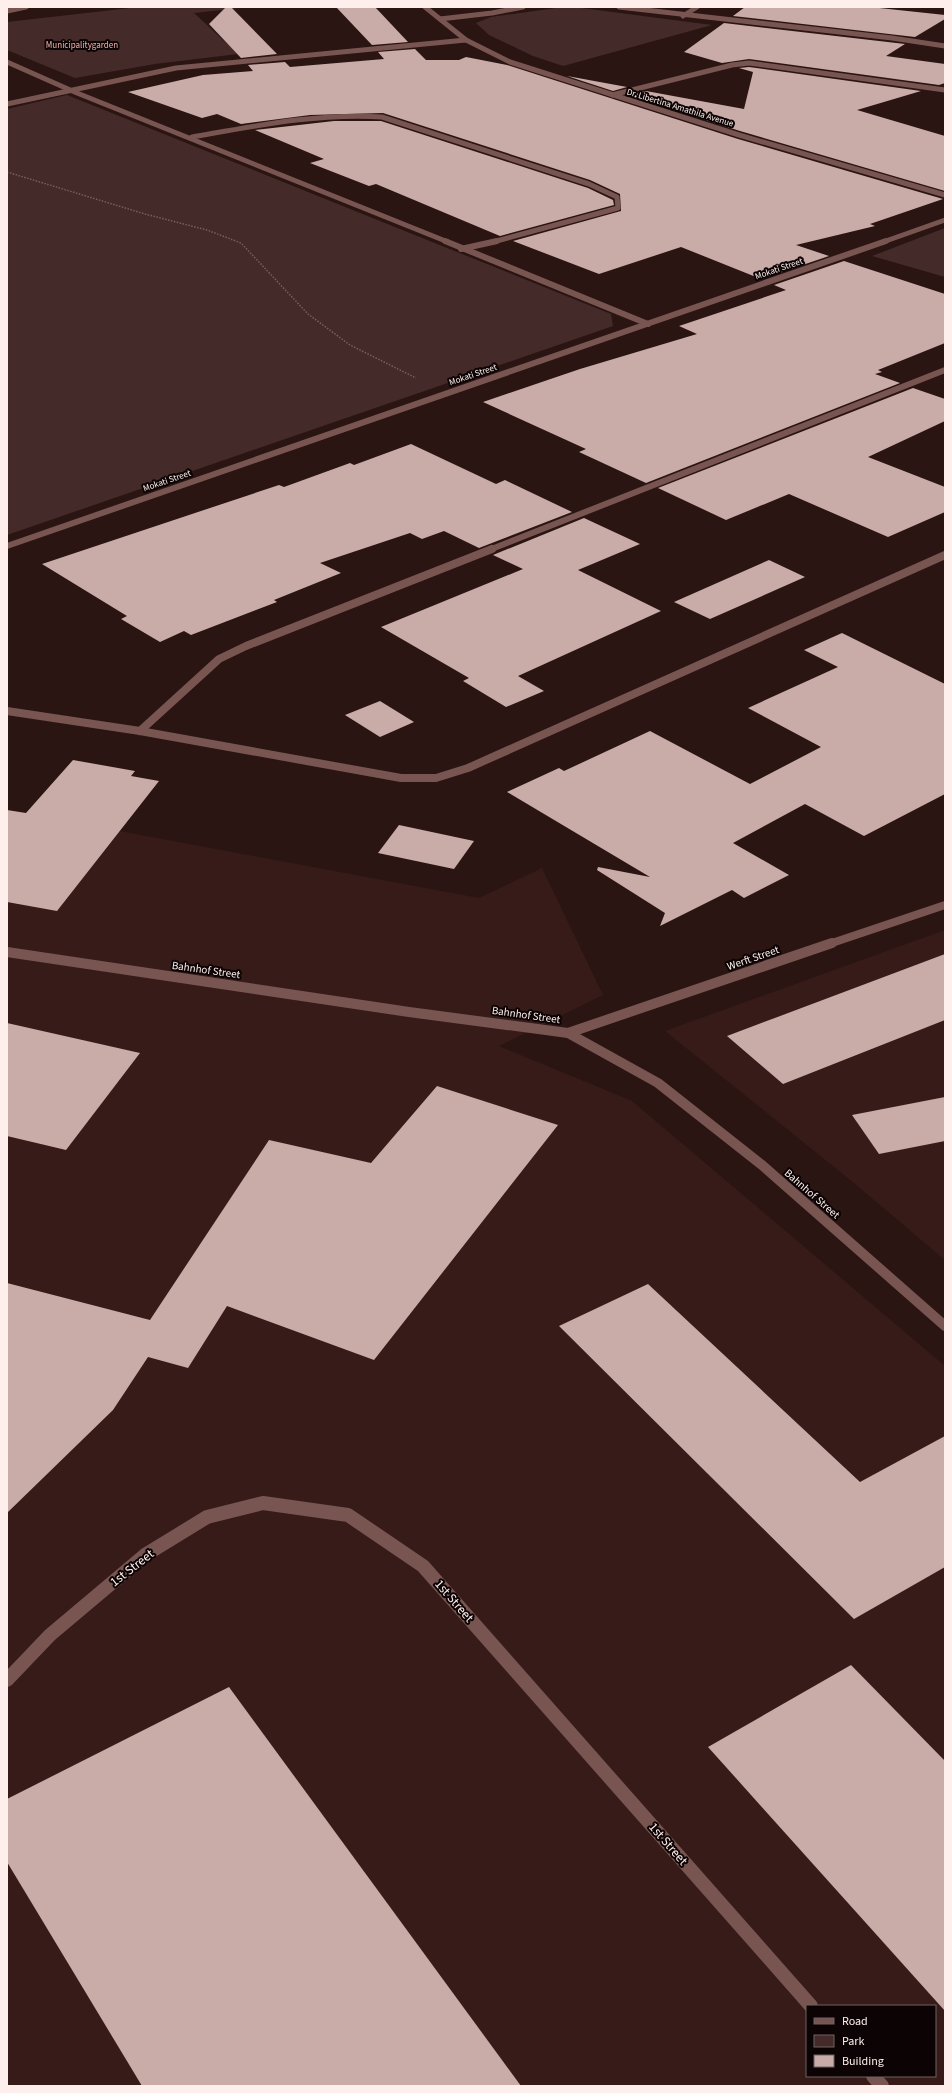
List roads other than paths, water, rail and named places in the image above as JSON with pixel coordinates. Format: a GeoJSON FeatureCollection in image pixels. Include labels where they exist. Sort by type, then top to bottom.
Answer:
{"type":"FeatureCollection","features":[{"type":"Feature","properties":{"kind":"street"},"geometry":{"type":"LineString","coordinates":[[7,10],[26,7]]}},
{"type":"Feature","properties":{"kind":"street","name":"Dr. Libertina Amathila Avenue"},"geometry":{"type":"LineString","coordinates":[[425,7],[466,40],[510,62],[612,95],[945,195]]}},
{"type":"Feature","properties":{"kind":"street"},"geometry":{"type":"LineString","coordinates":[[440,19],[492,13],[522,7]]}},
{"type":"Feature","properties":{"kind":"street"},"geometry":{"type":"LineString","coordinates":[[619,7],[683,16],[892,38],[945,46]]}},
{"type":"Feature","properties":{"kind":"street"},"geometry":{"type":"LineString","coordinates":[[683,16],[697,7]]}},
{"type":"Feature","properties":{"kind":"street"},"geometry":{"type":"LineString","coordinates":[[7,104],[176,68],[466,40]]}},
{"type":"Feature","properties":{"kind":"street"},"geometry":{"type":"LineString","coordinates":[[7,62],[70,90],[190,137],[648,324]]}},
{"type":"Feature","properties":{"kind":"street"},"geometry":{"type":"LineString","coordinates":[[612,95],[732,65],[749,63],[945,90]]}},
{"type":"Feature","properties":{"kind":"street"},"geometry":{"type":"LineString","coordinates":[[190,137],[306,118],[364,115],[382,117],[589,184],[617,197],[618,208],[537,231],[462,249]]}},
{"type":"Feature","properties":{"kind":"street","name":"Mokati Street"},"geometry":{"type":"LineString","coordinates":[[7,546],[945,220]]}},
{"type":"Feature","properties":{"kind":"street"},"geometry":{"type":"LineString","coordinates":[[140,731],[219,659],[246,646],[945,370]]}},
{"type":"Feature","properties":{"kind":"street"},"geometry":{"type":"LineString","coordinates":[[7,711],[140,731],[401,778],[436,778],[468,768],[945,555]]}},
{"type":"Feature","properties":{"kind":"street","name":"Werft Street"},"geometry":{"type":"LineString","coordinates":[[568,1033],[945,905]]}},
{"type":"Feature","properties":{"kind":"street","name":"Bahnhof Street"},"geometry":{"type":"LineString","coordinates":[[7,952],[401,1011],[568,1033],[658,1083],[762,1165],[945,1326]]}},
{"type":"Feature","properties":{"kind":"street","name":"1st Street"},"geometry":{"type":"LineString","coordinates":[[7,1680],[50,1635],[145,1555],[207,1517],[263,1503],[348,1515],[423,1566],[810,2005]]}},
{"type":"Feature","properties":{"kind":"street"},"geometry":{"type":"LineString","coordinates":[[874,2077],[882,2086]]}},
{"type":"Feature","properties":{"kind":"park label","name":"Municipalitygarden"},"geometry":{"type":"Point","coordinates":[82,45]}}]}
